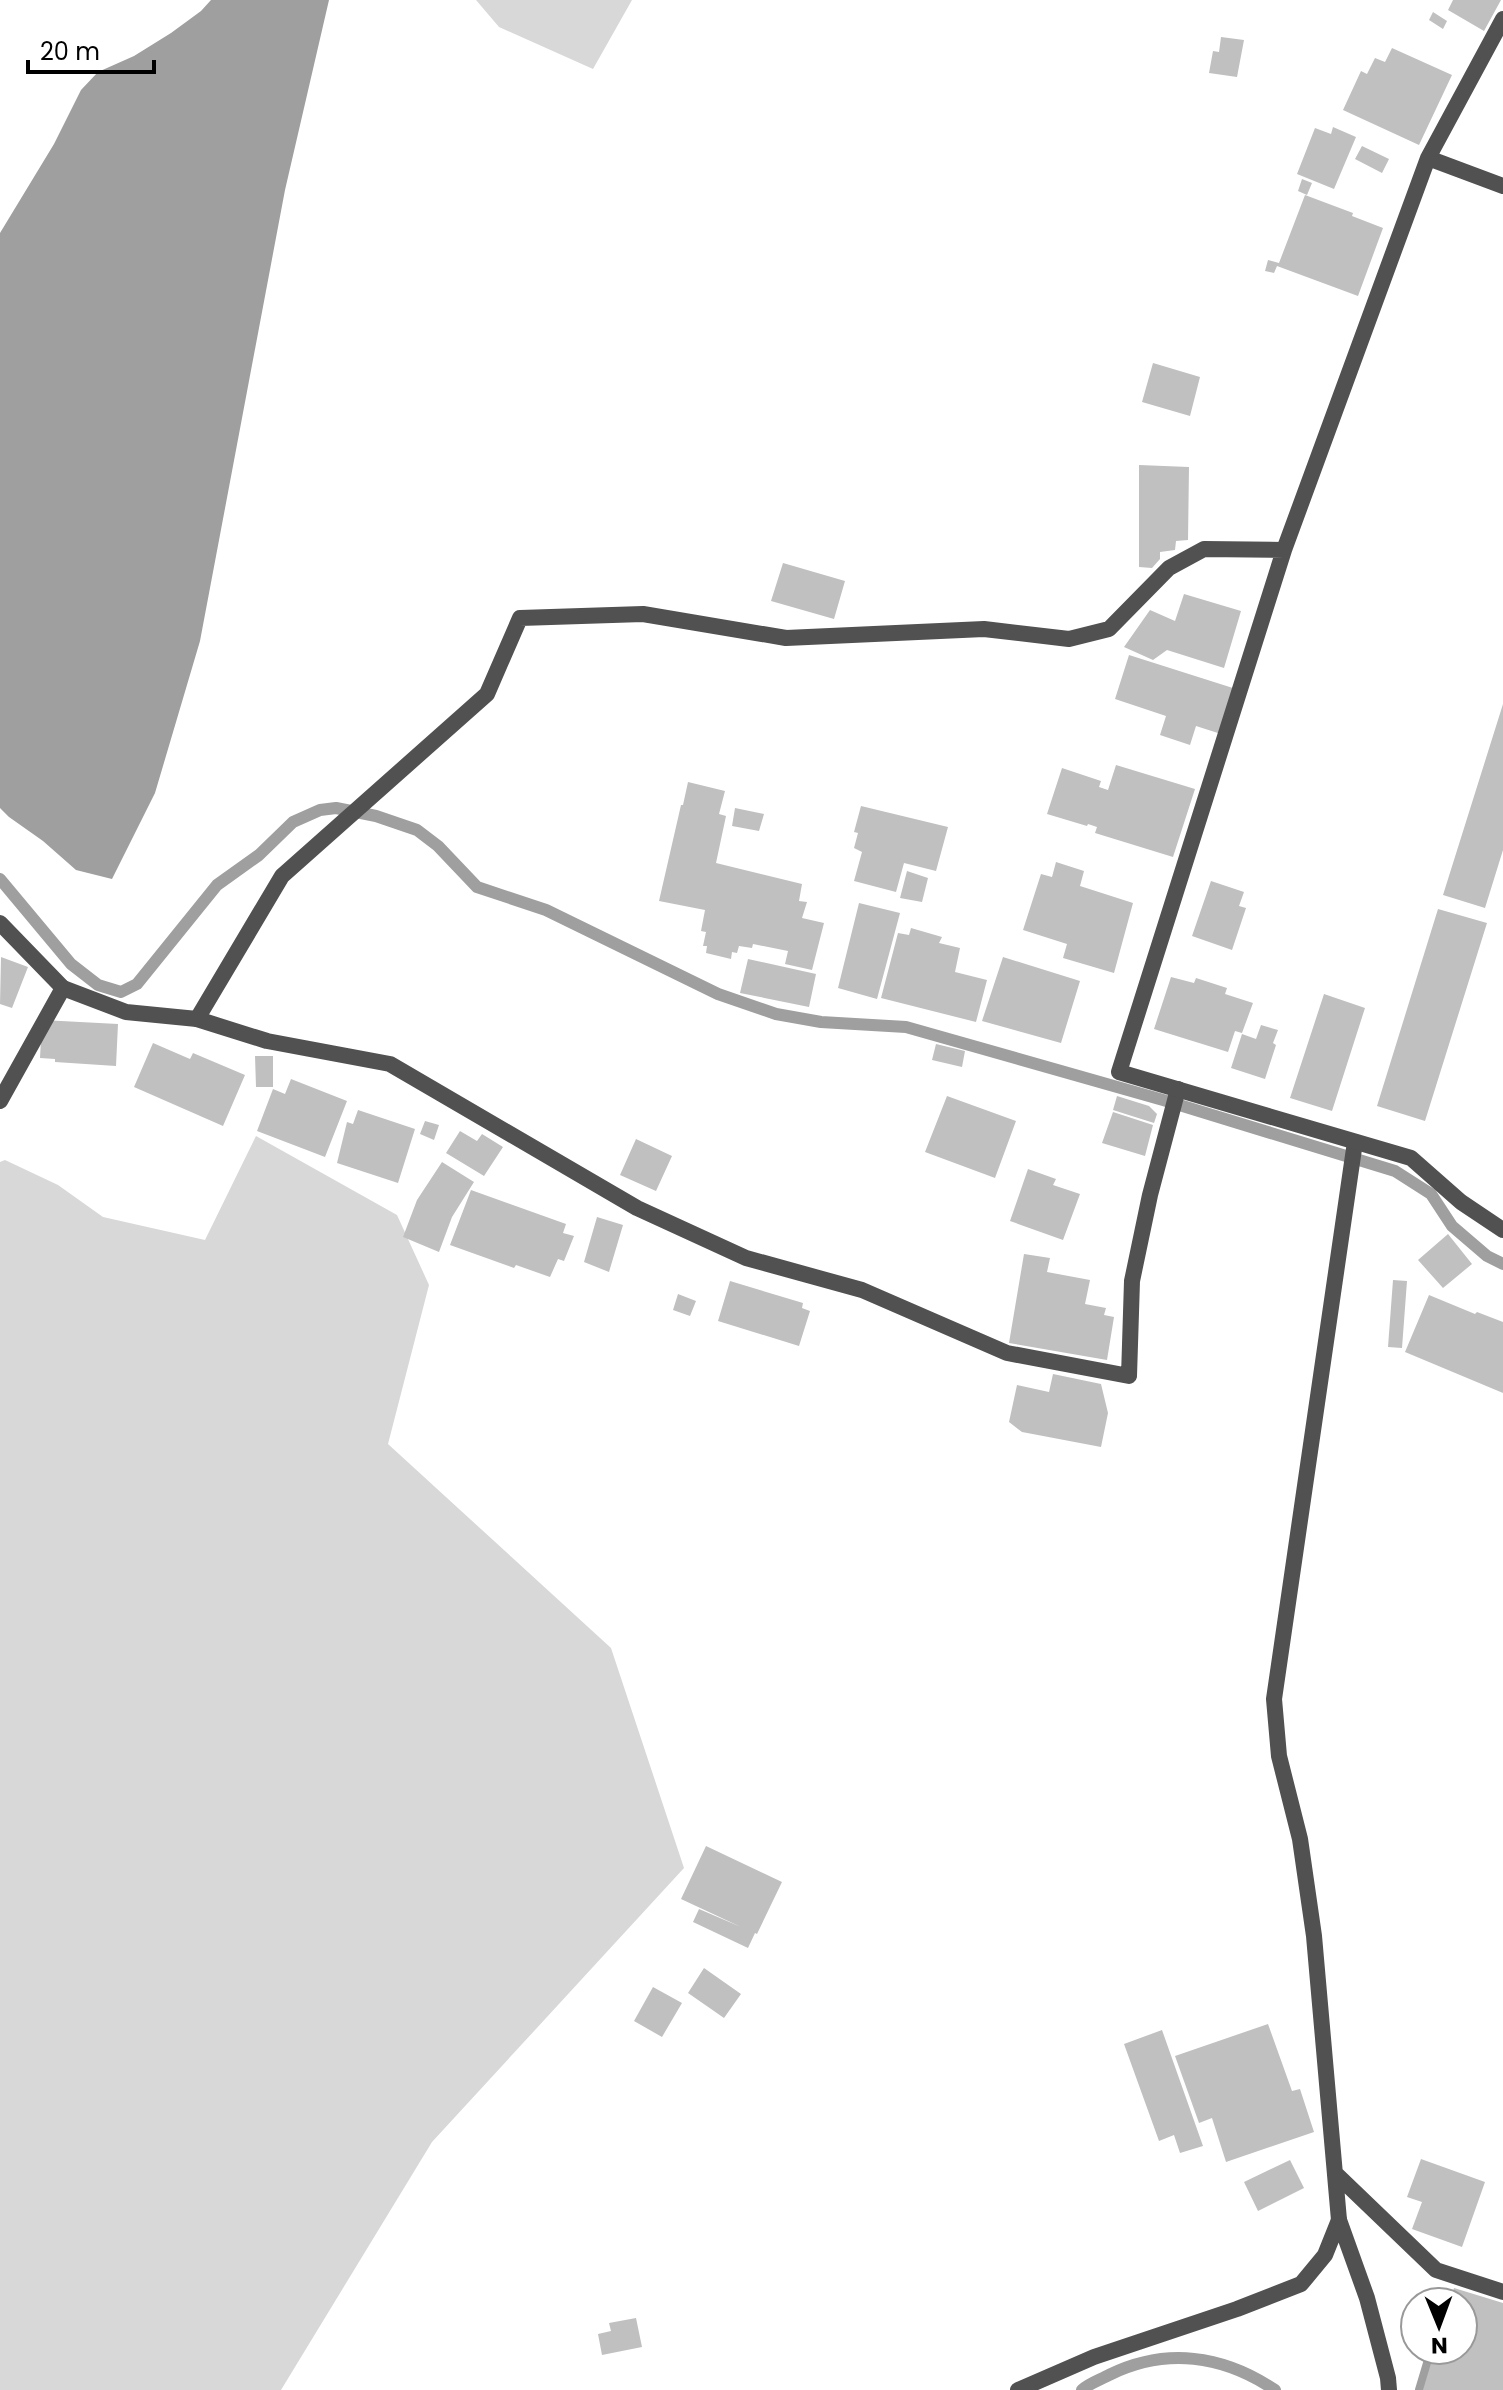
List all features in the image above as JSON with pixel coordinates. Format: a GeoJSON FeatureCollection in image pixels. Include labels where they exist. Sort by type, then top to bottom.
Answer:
{"type":"FeatureCollection","features":[{"type":"Feature","properties":{"kind":"street"},"geometry":{"type":"LineString","coordinates":[[1503,19],[1428,158],[1284,550],[1119,1072],[1176,1100],[1353,1154],[1411,1158],[1461,1202],[1503,1230]]}},
{"type":"Feature","properties":{"kind":"street"},"geometry":{"type":"LineString","coordinates":[[1428,158],[1503,186]]}},
{"type":"Feature","properties":{"kind":"street"},"geometry":{"type":"LineString","coordinates":[[197,1019],[282,876],[487,694],[520,618],[643,614],[786,638],[984,629],[1069,639],[1109,629],[1169,568],[1204,549],[1284,550]]}},
{"type":"Feature","properties":{"kind":"street"},"geometry":{"type":"LineString","coordinates":[[0,923],[63,988],[126,1012],[197,1019],[267,1041],[390,1064],[637,1208],[746,1258],[862,1290],[1007,1353],[1129,1376],[1132,1281],[1150,1195],[1176,1100]]}},
{"type":"Feature","properties":{"kind":"street"},"geometry":{"type":"LineString","coordinates":[[0,1101],[63,988]]}},
{"type":"Feature","properties":{"kind":"street"},"geometry":{"type":"LineString","coordinates":[[1353,1154],[1274,1699],[1279,1756],[1300,1839],[1312,1922],[1339,2220],[1367,2298],[1389,2390]]}},
{"type":"Feature","properties":{"kind":"street"},"geometry":{"type":"LineString","coordinates":[[1336,2174],[1436,2270],[1503,2292]]}},
{"type":"Feature","properties":{"kind":"street"},"geometry":{"type":"LineString","coordinates":[[1018,2390],[1094,2357],[1301,2284],[1325,2255],[1339,2220]]}},
{"type":"Feature","properties":{"kind":"shaded area"},"geometry":{"type":"Polygon","coordinates":[[[211,0],[329,0],[285,190],[200,641],[155,793],[112,879],[76,870],[0,808],[0,233],[54,144],[81,90],[98,72],[134,56],[171,33],[211,0]]]}},
{"type":"Feature","properties":{"kind":"shaded area"},"geometry":{"type":"Polygon","coordinates":[[[476,0],[632,0],[593,69],[499,27],[476,0]]]}},
{"type":"Feature","properties":{"kind":"shaded area"},"geometry":{"type":"Polygon","coordinates":[[[256,1136],[397,1215],[429,1285],[388,1444],[611,1648],[684,1868],[432,2142],[281,2390],[0,2390],[0,1162],[5,1160],[58,1185],[103,1217],[205,1240],[256,1136]]]}},
{"type":"Feature","properties":{"kind":"building"},"geometry":{"type":"Polygon","coordinates":[[[1453,0],[1501,0],[1484,31],[1448,10],[1453,0]]]}},
{"type":"Feature","properties":{"kind":"building"},"geometry":{"type":"Polygon","coordinates":[[[1433,12],[1447,21],[1443,29],[1429,20],[1433,12]]]}},
{"type":"Feature","properties":{"kind":"building"},"geometry":{"type":"Polygon","coordinates":[[[1221,37],[1244,40],[1237,77],[1209,73],[1213,51],[1219,52],[1221,37]]]}},
{"type":"Feature","properties":{"kind":"building"},"geometry":{"type":"Polygon","coordinates":[[[1392,48],[1452,75],[1419,145],[1343,110],[1361,71],[1367,74],[1375,58],[1385,62],[1392,48]]]}},
{"type":"Feature","properties":{"kind":"building"},"geometry":{"type":"Polygon","coordinates":[[[1333,127],[1356,137],[1334,189],[1297,174],[1315,128],[1331,134],[1333,127]]]}},
{"type":"Feature","properties":{"kind":"building"},"geometry":{"type":"Polygon","coordinates":[[[1362,146],[1389,159],[1382,173],[1355,159],[1362,146]]]}},
{"type":"Feature","properties":{"kind":"building"},"geometry":{"type":"Polygon","coordinates":[[[1302,179],[1312,183],[1307,195],[1298,191],[1302,179]]]}},
{"type":"Feature","properties":{"kind":"building"},"geometry":{"type":"Polygon","coordinates":[[[1305,195],[1383,228],[1358,296],[1277,266],[1274,273],[1265,271],[1268,260],[1279,263],[1305,195]]]}},
{"type":"Feature","properties":{"kind":"building"},"geometry":{"type":"Polygon","coordinates":[[[1153,363],[1200,377],[1190,416],[1142,402],[1153,363]]]}},
{"type":"Feature","properties":{"kind":"building"},"geometry":{"type":"Polygon","coordinates":[[[1139,465],[1189,467],[1188,540],[1176,541],[1175,550],[1160,552],[1160,559],[1152,568],[1139,567],[1139,465]]]}},
{"type":"Feature","properties":{"kind":"building"},"geometry":{"type":"Polygon","coordinates":[[[783,563],[845,581],[834,619],[771,601],[783,563]]]}},
{"type":"Feature","properties":{"kind":"building"},"geometry":{"type":"Polygon","coordinates":[[[1184,594],[1241,611],[1224,668],[1167,650],[1153,660],[1124,647],[1150,610],[1175,621],[1184,594]]]}},
{"type":"Feature","properties":{"kind":"building"},"geometry":{"type":"Polygon","coordinates":[[[1129,655],[1236,689],[1221,734],[1196,726],[1190,745],[1160,735],[1166,716],[1115,699],[1129,655]]]}},
{"type":"Feature","properties":{"kind":"building"},"geometry":{"type":"Polygon","coordinates":[[[1503,704],[1503,850],[1485,908],[1443,895],[1503,704]]]}},
{"type":"Feature","properties":{"kind":"building"},"geometry":{"type":"Polygon","coordinates":[[[1116,765],[1195,789],[1173,857],[1095,833],[1097,827],[1047,814],[1062,768],[1101,781],[1099,787],[1108,790],[1116,765]]]}},
{"type":"Feature","properties":{"kind":"building"},"geometry":{"type":"Polygon","coordinates":[[[688,782],[725,791],[719,814],[726,816],[716,863],[802,884],[799,901],[807,902],[802,918],[824,923],[812,970],[785,964],[788,951],[753,944],[752,948],[739,946],[737,953],[732,952],[731,959],[706,953],[707,946],[703,946],[706,932],[701,931],[705,910],[659,901],[688,782]]]}},
{"type":"Feature","properties":{"kind":"building"},"geometry":{"type":"Polygon","coordinates":[[[861,806],[948,827],[936,871],[904,863],[896,892],[854,881],[862,852],[854,848],[858,833],[854,832],[861,806]]]}},
{"type":"Feature","properties":{"kind":"building"},"geometry":{"type":"Polygon","coordinates":[[[735,808],[764,814],[759,831],[732,826],[735,808]]]}},
{"type":"Feature","properties":{"kind":"building"},"geometry":{"type":"Polygon","coordinates":[[[1056,862],[1084,871],[1080,886],[1133,903],[1114,973],[1063,958],[1067,944],[1023,930],[1041,874],[1052,877],[1056,862]]]}},
{"type":"Feature","properties":{"kind":"building"},"geometry":{"type":"Polygon","coordinates":[[[907,871],[928,878],[922,902],[900,898],[907,871]]]}},
{"type":"Feature","properties":{"kind":"building"},"geometry":{"type":"Polygon","coordinates":[[[1211,881],[1244,892],[1239,906],[1246,908],[1232,950],[1192,936],[1211,881]]]}},
{"type":"Feature","properties":{"kind":"building"},"geometry":{"type":"Polygon","coordinates":[[[859,903],[900,913],[877,999],[838,988],[859,903]]]}},
{"type":"Feature","properties":{"kind":"building"},"geometry":{"type":"Polygon","coordinates":[[[1438,909],[1487,923],[1425,1121],[1377,1106],[1438,909]]]}},
{"type":"Feature","properties":{"kind":"building"},"geometry":{"type":"Polygon","coordinates":[[[911,928],[942,937],[939,943],[960,948],[955,972],[987,980],[976,1022],[881,998],[898,933],[909,935],[911,928]]]}},
{"type":"Feature","properties":{"kind":"building"},"geometry":{"type":"Polygon","coordinates":[[[1,957],[28,967],[12,1008],[0,1004],[1,957]]]}},
{"type":"Feature","properties":{"kind":"building"},"geometry":{"type":"Polygon","coordinates":[[[1003,957],[1080,981],[1061,1043],[982,1021],[1003,957]]]}},
{"type":"Feature","properties":{"kind":"building"},"geometry":{"type":"Polygon","coordinates":[[[748,959],[816,974],[809,1007],[740,993],[748,959]]]}},
{"type":"Feature","properties":{"kind":"building"},"geometry":{"type":"Polygon","coordinates":[[[1171,977],[1194,983],[1196,978],[1227,988],[1225,994],[1253,1003],[1242,1033],[1235,1031],[1228,1052],[1154,1029],[1171,977]]]}},
{"type":"Feature","properties":{"kind":"building"},"geometry":{"type":"Polygon","coordinates":[[[1324,994],[1365,1008],[1332,1111],[1290,1098],[1324,994]]]}},
{"type":"Feature","properties":{"kind":"building"},"geometry":{"type":"Polygon","coordinates":[[[42,1020],[118,1024],[116,1066],[55,1062],[55,1059],[40,1058],[42,1020]]]}},
{"type":"Feature","properties":{"kind":"building"},"geometry":{"type":"Polygon","coordinates":[[[1261,1025],[1278,1030],[1265,1079],[1231,1068],[1242,1034],[1256,1039],[1261,1025]]]}},
{"type":"Feature","properties":{"kind":"building"},"geometry":{"type":"Polygon","coordinates":[[[153,1043],[190,1059],[193,1053],[245,1075],[223,1126],[134,1087],[153,1043]]]}},
{"type":"Feature","properties":{"kind":"building"},"geometry":{"type":"Polygon","coordinates":[[[936,1044],[965,1051],[962,1067],[932,1060],[936,1044]]]}},
{"type":"Feature","properties":{"kind":"building"},"geometry":{"type":"Polygon","coordinates":[[[255,1056],[273,1056],[273,1087],[256,1087],[255,1056]]]}},
{"type":"Feature","properties":{"kind":"building"},"geometry":{"type":"Polygon","coordinates":[[[291,1079],[347,1101],[325,1157],[257,1131],[273,1089],[285,1094],[291,1079]]]}},
{"type":"Feature","properties":{"kind":"building"},"geometry":{"type":"Polygon","coordinates":[[[947,1096],[1016,1121],[995,1178],[925,1152],[947,1096]]]}},
{"type":"Feature","properties":{"kind":"building"},"geometry":{"type":"Polygon","coordinates":[[[1117,1096],[1149,1106],[1157,1114],[1154,1123],[1113,1110],[1117,1096]]]}},
{"type":"Feature","properties":{"kind":"building"},"geometry":{"type":"Polygon","coordinates":[[[358,1110],[415,1129],[398,1183],[337,1163],[347,1122],[353,1124],[358,1110]]]}},
{"type":"Feature","properties":{"kind":"building"},"geometry":{"type":"Polygon","coordinates":[[[1113,1112],[1153,1125],[1145,1156],[1102,1143],[1113,1112]]]}},
{"type":"Feature","properties":{"kind":"building"},"geometry":{"type":"Polygon","coordinates":[[[425,1121],[439,1125],[434,1140],[420,1134],[425,1121]]]}},
{"type":"Feature","properties":{"kind":"building"},"geometry":{"type":"Polygon","coordinates":[[[460,1131],[477,1141],[482,1134],[503,1147],[484,1176],[446,1153],[460,1131]]]}},
{"type":"Feature","properties":{"kind":"building"},"geometry":{"type":"Polygon","coordinates":[[[636,1139],[672,1156],[656,1191],[620,1175],[636,1139]]]}},
{"type":"Feature","properties":{"kind":"building"},"geometry":{"type":"Polygon","coordinates":[[[442,1162],[474,1182],[452,1217],[439,1252],[403,1237],[417,1200],[442,1162]]]}},
{"type":"Feature","properties":{"kind":"building"},"geometry":{"type":"Polygon","coordinates":[[[1028,1169],[1056,1179],[1053,1185],[1080,1194],[1063,1240],[1010,1221],[1028,1169]]]}},
{"type":"Feature","properties":{"kind":"building"},"geometry":{"type":"Polygon","coordinates":[[[471,1190],[566,1224],[563,1233],[574,1236],[564,1261],[558,1259],[550,1277],[516,1265],[514,1268],[450,1245],[471,1190]]]}},
{"type":"Feature","properties":{"kind":"building"},"geometry":{"type":"Polygon","coordinates":[[[597,1217],[623,1225],[609,1272],[584,1262],[597,1217]]]}},
{"type":"Feature","properties":{"kind":"building"},"geometry":{"type":"Polygon","coordinates":[[[1448,1234],[1472,1264],[1443,1288],[1418,1260],[1448,1234]]]}},
{"type":"Feature","properties":{"kind":"building"},"geometry":{"type":"Polygon","coordinates":[[[1024,1254],[1050,1258],[1047,1272],[1090,1280],[1085,1304],[1106,1308],[1104,1315],[1114,1317],[1107,1360],[1009,1343],[1024,1254]]]}},
{"type":"Feature","properties":{"kind":"building"},"geometry":{"type":"Polygon","coordinates":[[[1393,1280],[1407,1281],[1402,1348],[1388,1347],[1393,1280]]]}},
{"type":"Feature","properties":{"kind":"building"},"geometry":{"type":"Polygon","coordinates":[[[730,1281],[803,1303],[802,1308],[810,1311],[799,1346],[718,1321],[730,1281]]]}},
{"type":"Feature","properties":{"kind":"building"},"geometry":{"type":"Polygon","coordinates":[[[678,1294],[696,1301],[690,1316],[673,1310],[678,1294]]]}},
{"type":"Feature","properties":{"kind":"building"},"geometry":{"type":"Polygon","coordinates":[[[1429,1295],[1503,1322],[1503,1393],[1405,1352],[1429,1295]]]}},
{"type":"Feature","properties":{"kind":"building"},"geometry":{"type":"Polygon","coordinates":[[[1053,1374],[1101,1384],[1108,1413],[1101,1447],[1022,1432],[1009,1422],[1017,1385],[1049,1392],[1053,1374]]]}},
{"type":"Feature","properties":{"kind":"building"},"geometry":{"type":"Polygon","coordinates":[[[706,1846],[782,1882],[748,1948],[693,1922],[699,1909],[741,1927],[681,1899],[706,1846]]]}},
{"type":"Feature","properties":{"kind":"building"},"geometry":{"type":"Polygon","coordinates":[[[704,1968],[741,1994],[724,2018],[688,1993],[704,1968]]]}},
{"type":"Feature","properties":{"kind":"building"},"geometry":{"type":"Polygon","coordinates":[[[653,1987],[682,2003],[662,2037],[634,2021],[653,1987]]]}},
{"type":"Feature","properties":{"kind":"building"},"geometry":{"type":"Polygon","coordinates":[[[1268,2024],[1292,2091],[1300,2089],[1314,2132],[1226,2162],[1212,2118],[1199,2123],[1175,2056],[1268,2024]]]}},
{"type":"Feature","properties":{"kind":"building"},"geometry":{"type":"Polygon","coordinates":[[[1162,2030],[1203,2146],[1180,2153],[1174,2135],[1159,2141],[1124,2044],[1162,2030]]]}},
{"type":"Feature","properties":{"kind":"building"},"geometry":{"type":"Polygon","coordinates":[[[1421,2159],[1485,2182],[1462,2247],[1412,2229],[1422,2202],[1407,2197],[1421,2159]]]}},
{"type":"Feature","properties":{"kind":"building"},"geometry":{"type":"Polygon","coordinates":[[[1290,2160],[1304,2188],[1258,2211],[1244,2182],[1290,2160]]]}},
{"type":"Feature","properties":{"kind":"building"},"geometry":{"type":"Polygon","coordinates":[[[1479,2296],[1503,2303],[1503,2390],[1423,2390],[1430,2366],[1479,2366],[1479,2296]]]}},
{"type":"Feature","properties":{"kind":"building"},"geometry":{"type":"Polygon","coordinates":[[[636,2318],[642,2347],[602,2355],[598,2334],[611,2331],[609,2323],[636,2318]]]}},
{"type":"Feature","properties":{"kind":"waterway"},"geometry":{"type":"LineString","coordinates":[[0,879],[71,964],[98,985],[121,992],[137,984],[217,885],[259,855],[293,822],[320,810],[336,808],[376,816],[417,830],[438,846],[477,887],[546,910],[718,994],[776,1014],[821,1022],[906,1027],[1163,1100],[1395,1171],[1431,1194],[1452,1226],[1487,1256],[1503,1264]]}},
{"type":"Feature","properties":{"kind":"waterway"},"geometry":{"type":"LineString","coordinates":[[1082,2390],[1130,2366],[1173,2358],[1215,2362],[1255,2378],[1275,2390]]}},
{"type":"Feature","properties":{"kind":"waterway"},"geometry":{"type":"LineString","coordinates":[[1421,2390],[1428,2366]]}}]}
